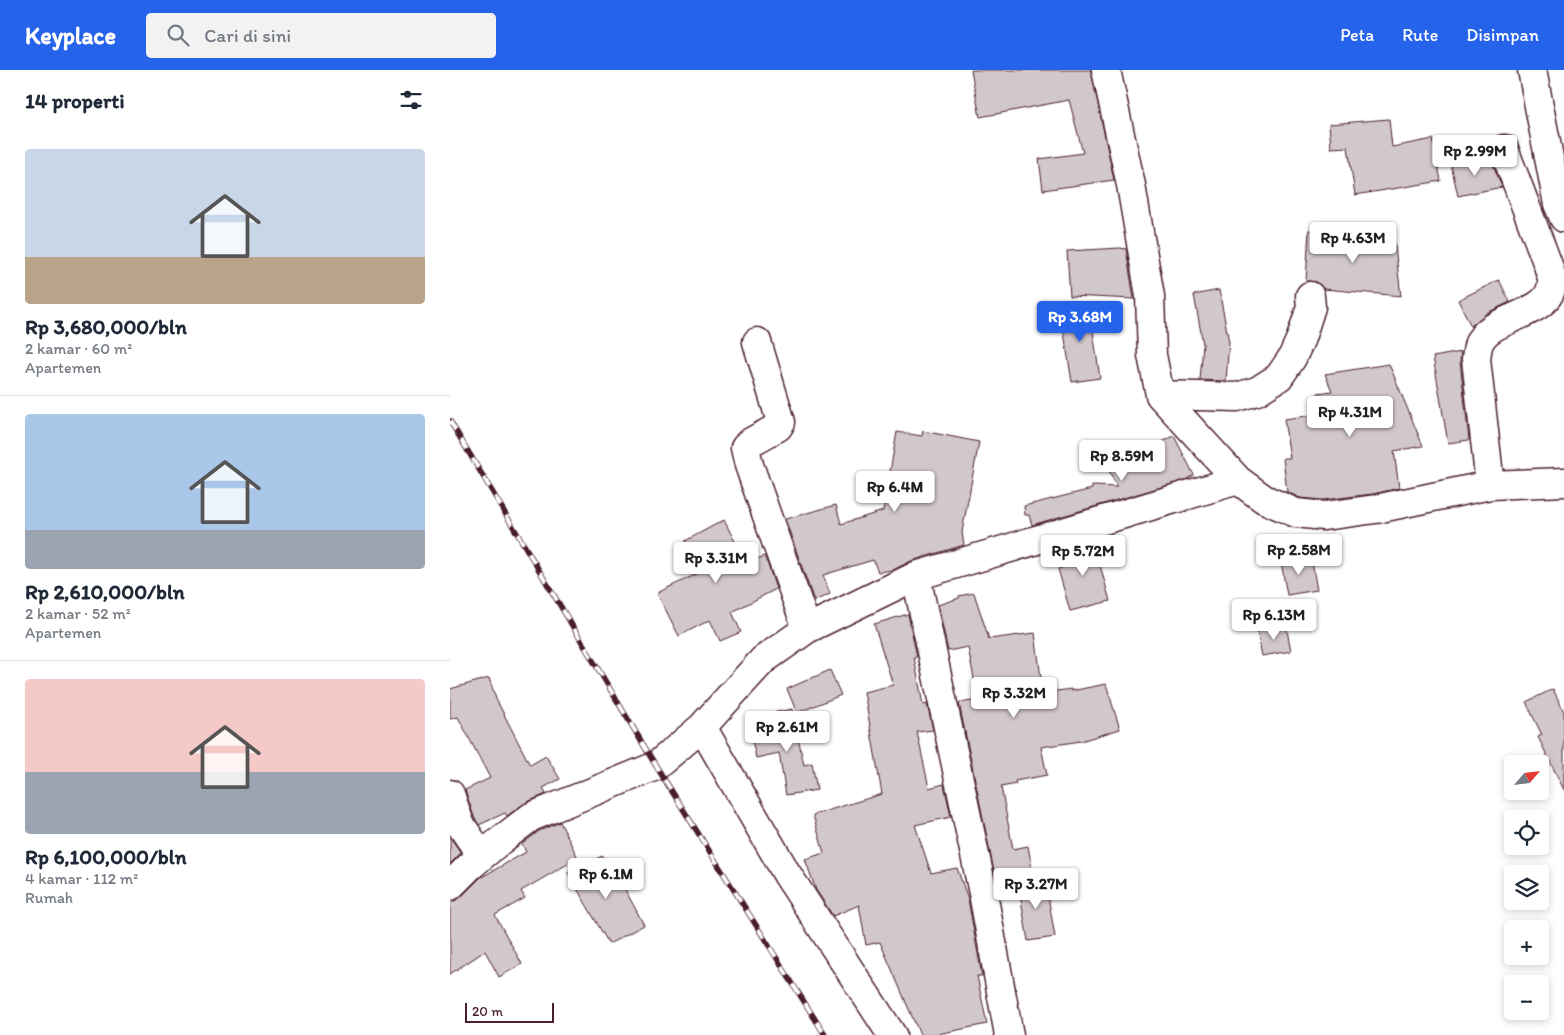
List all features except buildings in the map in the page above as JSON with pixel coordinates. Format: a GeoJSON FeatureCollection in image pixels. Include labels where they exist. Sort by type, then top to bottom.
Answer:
{"type":"FeatureCollection","features":[{"type":"Feature","properties":{"kind":"street"},"geometry":{"type":"LineString","coordinates":[[1106,70],[1131,185],[1150,296],[1152,355],[1160,395],[1238,480],[1264,499],[1296,513],[1324,516],[1376,509],[1490,485],[1564,482]]}},
{"type":"Feature","properties":{"kind":"street"},"geometry":{"type":"LineString","coordinates":[[1532,70],[1562,208]]}},
{"type":"Feature","properties":{"kind":"street"},"geometry":{"type":"LineString","coordinates":[[1490,485],[1476,366],[1479,342],[1489,329],[1537,306],[1550,295],[1552,281],[1548,265],[1504,150]]}},
{"type":"Feature","properties":{"kind":"street"},"geometry":{"type":"LineString","coordinates":[[1160,395],[1237,397],[1257,390],[1278,377],[1292,358],[1301,338],[1311,307],[1310,296]]}},
{"type":"Feature","properties":{"kind":"street"},"geometry":{"type":"LineString","coordinates":[[758,342],[781,422],[778,427],[749,443],[745,448],[749,465],[807,629]]}},
{"type":"Feature","properties":{"kind":"street"},"geometry":{"type":"LineString","coordinates":[[450,886],[482,856],[531,818],[656,766],[702,727],[763,660],[807,629],[916,576],[1238,480]]}},
{"type":"Feature","properties":{"kind":"street"},"geometry":{"type":"LineString","coordinates":[[916,576],[983,892],[1009,1035]]}},
{"type":"Feature","properties":{"kind":"street"},"geometry":{"type":"LineString","coordinates":[[702,727],[787,874],[892,1035]]}},
{"type":"Feature","properties":{"kind":"street"},"geometry":{"type":"LineString","coordinates":[[450,794],[460,824],[482,856]]}},
{"type":"Feature","properties":{"kind":"railway"},"geometry":{"type":"LineString","coordinates":[[450,421],[656,766],[825,1035]]}}]}
